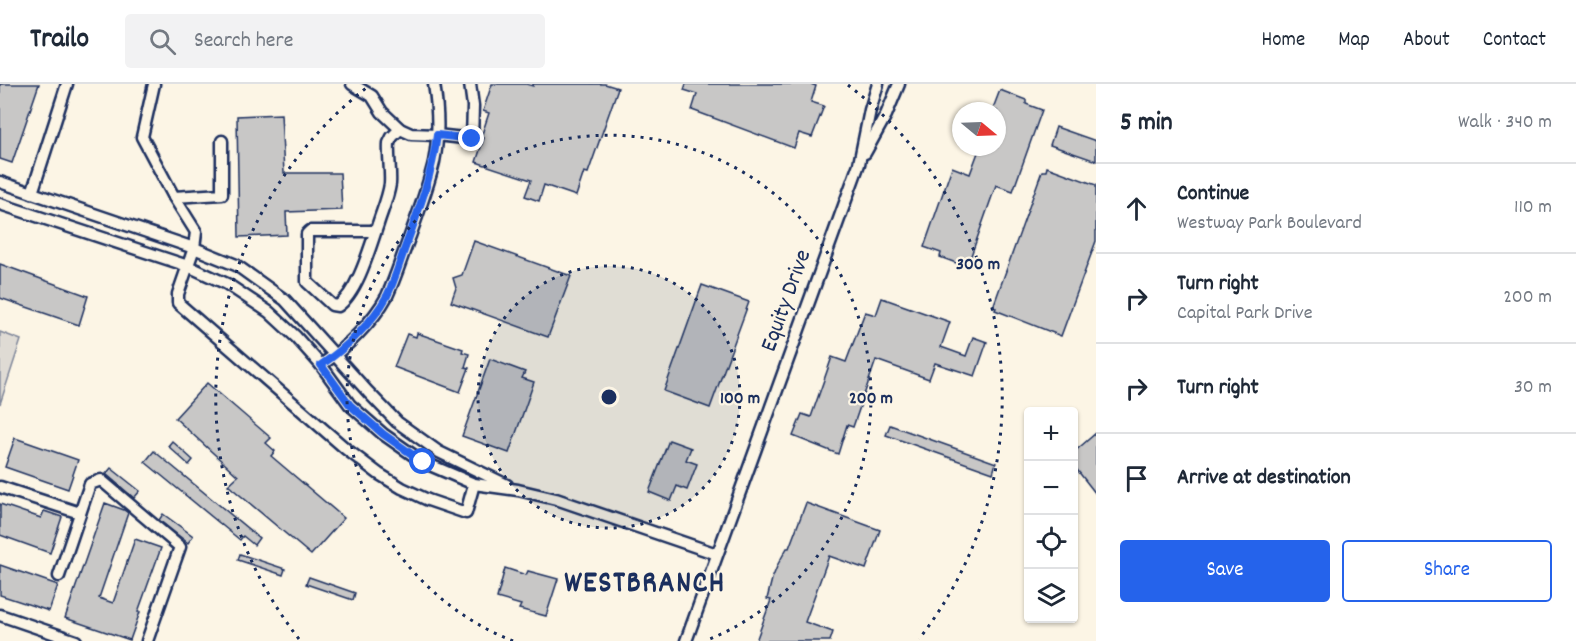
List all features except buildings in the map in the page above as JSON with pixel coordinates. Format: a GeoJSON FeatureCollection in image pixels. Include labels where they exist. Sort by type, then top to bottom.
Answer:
{"type":"FeatureCollection","features":[{"type":"Feature","properties":{"kind":"street"},"geometry":{"type":"LineString","coordinates":[[32,193],[67,84]]}},
{"type":"Feature","properties":{"kind":"street"},"geometry":{"type":"LineString","coordinates":[[154,84],[142,138],[196,232],[194,248],[178,294],[178,303],[379,474],[421,497],[466,513],[474,484]]}},
{"type":"Feature","properties":{"kind":"street"},"geometry":{"type":"LineString","coordinates":[[352,84],[372,96],[382,112],[400,129],[411,134],[472,139],[470,84]]}},
{"type":"Feature","properties":{"kind":"street"},"geometry":{"type":"LineString","coordinates":[[321,365],[336,356],[372,316],[386,296],[426,191],[434,160],[437,135],[435,84]]}},
{"type":"Feature","properties":{"kind":"street","name":"Equity Drive"},"geometry":{"type":"LineString","coordinates":[[686,641],[859,164],[870,111],[879,84]]}},
{"type":"Feature","properties":{"kind":"street","name":"Equity Drive"},"geometry":{"type":"LineString","coordinates":[[859,164],[886,115],[899,84]]}},
{"type":"Feature","properties":{"kind":"street"},"geometry":{"type":"LineString","coordinates":[[375,231],[310,231],[307,234],[307,282],[332,305],[338,306],[344,302],[358,277],[375,231],[388,193],[389,143],[400,129]]}},
{"type":"Feature","properties":{"kind":"street"},"geometry":{"type":"LineString","coordinates":[[174,197],[222,194],[222,141]]}},
{"type":"Feature","properties":{"kind":"street"},"geometry":{"type":"LineString","coordinates":[[0,182],[194,248],[236,265],[285,300],[397,422],[439,452],[518,490]]}},
{"type":"Feature","properties":{"kind":"street"},"geometry":{"type":"LineString","coordinates":[[0,204],[188,266],[227,284],[269,312],[321,365],[350,405],[383,434],[423,462],[474,484],[518,490],[556,499],[717,554]]}},
{"type":"Feature","properties":{"kind":"street"},"geometry":{"type":"LineString","coordinates":[[59,576],[90,484],[101,480],[180,547],[147,641]]}},
{"type":"Feature","properties":{"kind":"street"},"geometry":{"type":"LineString","coordinates":[[0,487],[80,513]]}},
{"type":"Feature","properties":{"kind":"street"},"geometry":{"type":"LineString","coordinates":[[0,615],[76,641]]}},
{"type":"Feature","properties":{"kind":"shaded area"},"geometry":{"type":"Polygon","coordinates":[[[0,332],[21,340],[0,404],[0,332]]]}},
{"type":"Feature","properties":{"kind":"district","name":"WESTBRANCH"},"geometry":{"type":"Point","coordinates":[645,585]}},
{"type":"Feature","properties":{"kind":"route"},"geometry":{"type":"LineString","coordinates":[[423,462],[383,434],[350,405],[321,365],[336,356],[355,336],[386,296],[426,191],[434,160],[437,135],[472,139]]}}]}
